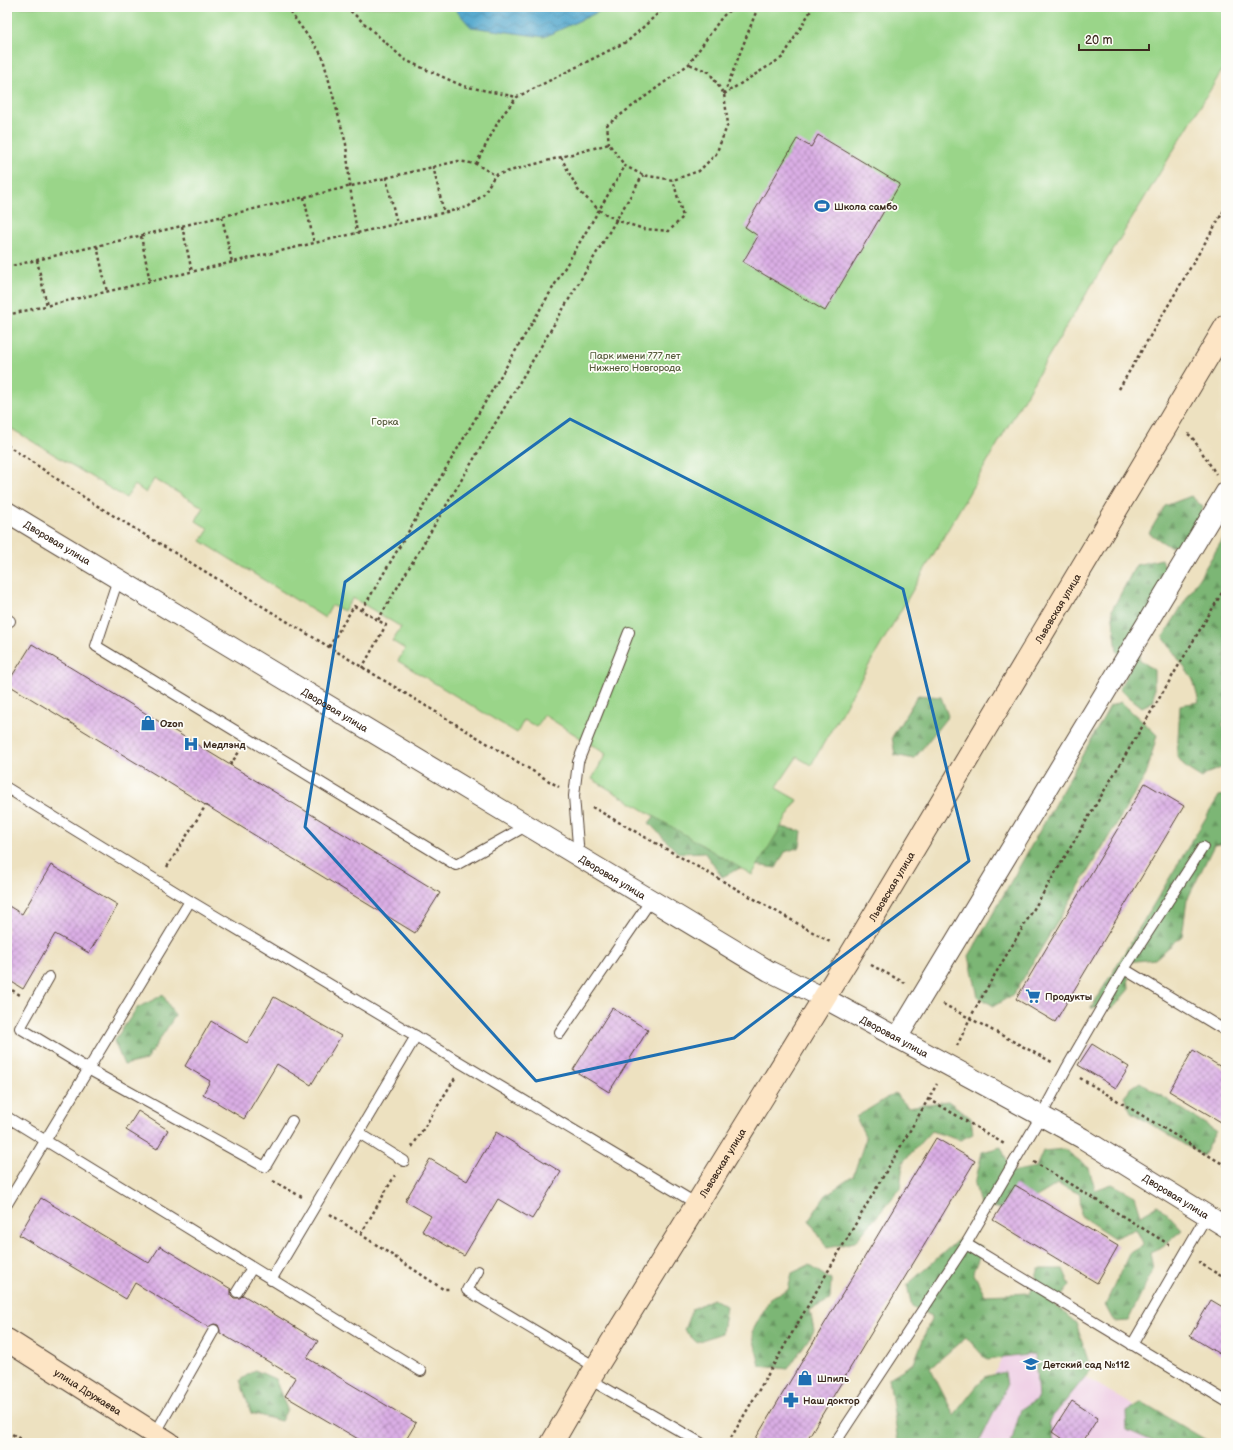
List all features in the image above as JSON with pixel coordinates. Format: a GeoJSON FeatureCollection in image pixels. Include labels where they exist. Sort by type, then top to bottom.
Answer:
{"type":"FeatureCollection","features":[{"type":"Feature","properties":{"kind":"main road","name":"Львовская улица"},"geometry":{"type":"LineString","coordinates":[[552,1443],[851,954],[1226,326]]}},
{"type":"Feature","properties":{"kind":"main road","name":"улица Дружаева"},"geometry":{"type":"LineString","coordinates":[[7,1340],[162,1439]]}},
{"type":"Feature","properties":{"kind":"street"},"geometry":{"type":"LineString","coordinates":[[897,1038],[1222,484]]}},
{"type":"Feature","properties":{"kind":"street","name":"Дворовая улица"},"geometry":{"type":"LineString","coordinates":[[7,512],[768,971],[824,998],[1082,1138],[1226,1227]]}},
{"type":"Feature","properties":{"kind":"lane"},"geometry":{"type":"LineString","coordinates":[[118,579],[96,646],[456,865],[526,826]]}},
{"type":"Feature","properties":{"kind":"lane"},"geometry":{"type":"LineString","coordinates":[[579,857],[574,796],[578,762],[630,632]]}},
{"type":"Feature","properties":{"kind":"lane"},"geometry":{"type":"LineString","coordinates":[[7,788],[190,901],[697,1204]]}},
{"type":"Feature","properties":{"kind":"lane"},"geometry":{"type":"LineString","coordinates":[[835,1443],[966,1244],[1020,1154],[1066,1069],[1124,969],[1203,847]]}},
{"type":"Feature","properties":{"kind":"lane"},"geometry":{"type":"LineString","coordinates":[[560,1033],[651,900]]}},
{"type":"Feature","properties":{"kind":"lane"},"geometry":{"type":"LineString","coordinates":[[7,1204],[190,901]]}},
{"type":"Feature","properties":{"kind":"lane"},"geometry":{"type":"LineString","coordinates":[[1124,969],[1226,1031]]}},
{"type":"Feature","properties":{"kind":"lane"},"geometry":{"type":"LineString","coordinates":[[49,977],[20,1028],[88,1069],[265,1167],[292,1121]]}},
{"type":"Feature","properties":{"kind":"lane"},"geometry":{"type":"LineString","coordinates":[[271,1280],[416,1036]]}},
{"type":"Feature","properties":{"kind":"lane"},"geometry":{"type":"LineString","coordinates":[[7,1116],[421,1371]]}},
{"type":"Feature","properties":{"kind":"lane"},"geometry":{"type":"LineString","coordinates":[[359,1133],[404,1161]]}},
{"type":"Feature","properties":{"kind":"lane"},"geometry":{"type":"LineString","coordinates":[[1132,1345],[1207,1215]]}},
{"type":"Feature","properties":{"kind":"lane"},"geometry":{"type":"LineString","coordinates":[[966,1244],[1226,1401]]}},
{"type":"Feature","properties":{"kind":"lane"},"geometry":{"type":"LineString","coordinates":[[237,1292],[252,1268]]}},
{"type":"Feature","properties":{"kind":"lane"},"geometry":{"type":"LineString","coordinates":[[478,1271],[467,1290],[593,1374],[701,1443]]}},
{"type":"Feature","properties":{"kind":"lane"},"geometry":{"type":"LineString","coordinates":[[162,1439],[214,1330]]}},
{"type":"Feature","properties":{"kind":"path"},"geometry":{"type":"LineString","coordinates":[[288,7],[290,12],[322,55],[346,144],[357,233]]}},
{"type":"Feature","properties":{"kind":"path"},"geometry":{"type":"LineString","coordinates":[[346,7],[405,60],[463,86],[517,97]]}},
{"type":"Feature","properties":{"kind":"path"},"geometry":{"type":"LineString","coordinates":[[476,164],[500,118],[517,97],[628,41],[665,7]]}},
{"type":"Feature","properties":{"kind":"path"},"geometry":{"type":"LineString","coordinates":[[689,64],[709,72],[724,94],[728,124],[716,154],[699,171],[673,180],[643,175],[625,166],[609,144],[607,125],[689,64],[722,17],[733,7]]}},
{"type":"Feature","properties":{"kind":"path"},"geometry":{"type":"LineString","coordinates":[[724,94],[758,7]]}},
{"type":"Feature","properties":{"kind":"path"},"geometry":{"type":"LineString","coordinates":[[724,94],[783,57],[813,7]]}},
{"type":"Feature","properties":{"kind":"path"},"geometry":{"type":"LineString","coordinates":[[7,315],[468,207],[483,195],[495,175],[609,144]]}},
{"type":"Feature","properties":{"kind":"path"},"geometry":{"type":"LineString","coordinates":[[561,157],[578,190],[599,210],[616,220],[644,229],[669,231],[683,217],[673,180]]}},
{"type":"Feature","properties":{"kind":"path"},"geometry":{"type":"LineString","coordinates":[[7,267],[458,161],[476,164],[495,175]]}},
{"type":"Feature","properties":{"kind":"path"},"geometry":{"type":"LineString","coordinates":[[434,166],[444,213]]}},
{"type":"Feature","properties":{"kind":"path"},"geometry":{"type":"LineString","coordinates":[[362,610],[625,166]]}},
{"type":"Feature","properties":{"kind":"path"},"geometry":{"type":"LineString","coordinates":[[378,620],[643,175]]}},
{"type":"Feature","properties":{"kind":"path"},"geometry":{"type":"LineString","coordinates":[[386,177],[397,224]]}},
{"type":"Feature","properties":{"kind":"path"},"geometry":{"type":"LineString","coordinates":[[304,197],[314,243]]}},
{"type":"Feature","properties":{"kind":"path"},"geometry":{"type":"LineString","coordinates":[[1119,389],[1226,207]]}},
{"type":"Feature","properties":{"kind":"path"},"geometry":{"type":"LineString","coordinates":[[222,217],[232,262]]}},
{"type":"Feature","properties":{"kind":"path"},"geometry":{"type":"LineString","coordinates":[[182,226],[192,272]]}},
{"type":"Feature","properties":{"kind":"path"},"geometry":{"type":"LineString","coordinates":[[141,236],[150,282]]}},
{"type":"Feature","properties":{"kind":"path"},"geometry":{"type":"LineString","coordinates":[[96,246],[107,292]]}},
{"type":"Feature","properties":{"kind":"path"},"geometry":{"type":"LineString","coordinates":[[37,260],[47,306]]}},
{"type":"Feature","properties":{"kind":"path"},"geometry":{"type":"LineString","coordinates":[[1169,422],[1192,437],[1222,484]]}},
{"type":"Feature","properties":{"kind":"path"},"geometry":{"type":"LineString","coordinates":[[7,445],[91,502],[574,796],[851,954],[1066,1069],[1226,1166]]}},
{"type":"Feature","properties":{"kind":"path"},"geometry":{"type":"LineString","coordinates":[[728,1443],[948,1066],[970,1018],[1226,586]]}},
{"type":"Feature","properties":{"kind":"path"},"geometry":{"type":"LineString","coordinates":[[328,647],[354,606],[362,610],[386,625],[362,668]]}},
{"type":"Feature","properties":{"kind":"path"},"geometry":{"type":"LineString","coordinates":[[158,881],[206,805]]}},
{"type":"Feature","properties":{"kind":"path"},"geometry":{"type":"LineString","coordinates":[[929,1099],[1226,1279]]}},
{"type":"Feature","properties":{"kind":"path"},"geometry":{"type":"LineString","coordinates":[[265,1167],[271,1180],[316,1205],[443,1289],[467,1290]]}},
{"type":"Feature","properties":{"kind":"path"},"geometry":{"type":"LineString","coordinates":[[7,1431],[27,1443]]}},
{"type":"Feature","properties":{"kind":"highlighted area"},"geometry":{"type":"Polygon","coordinates":[[[570,419],[903,589],[969,861],[734,1038],[536,1081],[305,827],[345,582],[570,419]]]}},
{"type":"Feature","properties":{"kind":"shaded area","name":"Детский сад №112"},"geometry":{"type":"Polygon","coordinates":[[[1016,1337],[1198,1443],[951,1443],[1016,1337]]]}},
{"type":"Feature","properties":{"kind":"green space","name":"Парк имени 777 лет Нижнего Новгорода"},"geometry":{"type":"Polygon","coordinates":[[[15,7],[1226,7],[1226,64],[1054,347],[811,765],[797,757],[776,788],[797,800],[752,875],[592,779],[606,754],[544,715],[537,727],[524,720],[517,733],[398,661],[405,649],[392,641],[401,627],[353,598],[344,611],[332,605],[325,618],[201,541],[209,529],[196,521],[203,507],[154,479],[146,493],[135,485],[126,498],[7,426],[7,21],[15,7]]]}},
{"type":"Feature","properties":{"kind":"green space"},"geometry":{"type":"Polygon","coordinates":[[[1191,496],[1203,507],[1195,535],[1170,547],[1149,533],[1165,506],[1191,496]]]}},
{"type":"Feature","properties":{"kind":"green space"},"geometry":{"type":"Polygon","coordinates":[[[1226,534],[1226,719],[1222,725],[1226,728],[1226,766],[1208,773],[1202,778],[1186,768],[1177,756],[1180,705],[1199,702],[1193,680],[1163,637],[1226,534]]]}},
{"type":"Feature","properties":{"kind":"green space"},"geometry":{"type":"Polygon","coordinates":[[[1162,559],[1172,587],[1141,644],[1139,659],[1154,670],[1154,701],[1142,707],[1119,689],[1132,664],[1117,651],[1112,610],[1136,565],[1162,559]]]}},
{"type":"Feature","properties":{"kind":"green space"},"geometry":{"type":"Polygon","coordinates":[[[918,695],[941,697],[948,716],[914,759],[895,755],[892,737],[918,695]]]}},
{"type":"Feature","properties":{"kind":"green space"},"geometry":{"type":"Polygon","coordinates":[[[1121,702],[1157,735],[1146,775],[1014,994],[994,1006],[978,997],[969,956],[1110,706],[1121,702]]]}},
{"type":"Feature","properties":{"kind":"green space"},"geometry":{"type":"Polygon","coordinates":[[[672,794],[769,825],[802,831],[800,847],[785,852],[776,868],[748,864],[722,877],[704,852],[678,853],[649,823],[672,794]]]}},
{"type":"Feature","properties":{"kind":"green space"},"geometry":{"type":"Polygon","coordinates":[[[1226,795],[1226,843],[1214,845],[1187,900],[1182,936],[1155,959],[1127,962],[1129,989],[1113,1008],[1091,1008],[1219,796],[1226,795]]]}},
{"type":"Feature","properties":{"kind":"green space"},"geometry":{"type":"Polygon","coordinates":[[[163,995],[175,1016],[146,1060],[124,1065],[114,1041],[137,1008],[163,995]]]}},
{"type":"Feature","properties":{"kind":"green space"},"geometry":{"type":"Polygon","coordinates":[[[1140,1082],[1216,1131],[1203,1156],[1131,1112],[1124,1096],[1131,1088],[1140,1082]]]}},
{"type":"Feature","properties":{"kind":"green space"},"geometry":{"type":"Polygon","coordinates":[[[895,1093],[908,1107],[948,1101],[971,1118],[973,1134],[960,1140],[931,1131],[903,1162],[900,1189],[855,1242],[827,1248],[809,1220],[826,1195],[853,1176],[866,1138],[856,1117],[895,1093]]]}},
{"type":"Feature","properties":{"kind":"green space"},"geometry":{"type":"Polygon","coordinates":[[[1001,1147],[1012,1172],[1036,1167],[1043,1151],[1064,1149],[1089,1168],[1095,1190],[1112,1184],[1135,1196],[1141,1215],[1158,1205],[1182,1230],[1163,1246],[1150,1252],[1153,1269],[1128,1321],[1114,1322],[1105,1305],[1129,1254],[1144,1245],[1136,1229],[1114,1238],[1081,1216],[1080,1194],[1058,1184],[1013,1211],[980,1205],[975,1184],[982,1152],[1001,1147]]]}},
{"type":"Feature","properties":{"kind":"green space"},"geometry":{"type":"Polygon","coordinates":[[[959,1239],[983,1247],[973,1272],[985,1295],[1030,1293],[1039,1269],[1063,1269],[1070,1285],[1055,1305],[1076,1323],[1091,1370],[1049,1421],[1053,1443],[1011,1443],[1021,1409],[1038,1399],[1035,1354],[987,1360],[966,1337],[930,1368],[954,1415],[984,1377],[1005,1372],[1007,1386],[979,1443],[898,1442],[889,1378],[914,1363],[932,1316],[912,1307],[907,1285],[959,1239]]]}},
{"type":"Feature","properties":{"kind":"green space"},"geometry":{"type":"Polygon","coordinates":[[[809,1265],[831,1280],[830,1300],[810,1310],[814,1331],[788,1369],[760,1366],[752,1332],[771,1297],[788,1290],[792,1273],[809,1265]]]}},
{"type":"Feature","properties":{"kind":"green space"},"geometry":{"type":"Polygon","coordinates":[[[713,1299],[726,1306],[722,1333],[696,1342],[684,1330],[692,1309],[713,1299]]]}},
{"type":"Feature","properties":{"kind":"green space"},"geometry":{"type":"Polygon","coordinates":[[[255,1370],[275,1379],[287,1409],[281,1421],[251,1413],[240,1380],[255,1370]]]}},
{"type":"Feature","properties":{"kind":"green space"},"geometry":{"type":"Polygon","coordinates":[[[1142,1402],[1211,1443],[1157,1443],[1127,1430],[1126,1412],[1142,1402]]]}},
{"type":"Feature","properties":{"kind":"water"},"geometry":{"type":"Polygon","coordinates":[[[453,7],[609,7],[544,37],[471,27],[453,7]]]}},
{"type":"Feature","properties":{"kind":"building","name":"Школа самбо"},"geometry":{"type":"Polygon","coordinates":[[[818,135],[900,184],[825,311],[743,262],[758,236],[745,227],[797,139],[811,147],[818,135]]]}},
{"type":"Feature","properties":{"kind":"building"},"geometry":{"type":"Polygon","coordinates":[[[32,644],[440,893],[415,933],[7,684],[32,644]]]}},
{"type":"Feature","properties":{"kind":"building"},"geometry":{"type":"Polygon","coordinates":[[[1145,783],[1184,806],[1055,1022],[1016,999],[1145,783]]]}},
{"type":"Feature","properties":{"kind":"building"},"geometry":{"type":"Polygon","coordinates":[[[51,865],[118,905],[89,953],[55,934],[23,989],[7,979],[7,905],[22,914],[51,865]]]}},
{"type":"Feature","properties":{"kind":"building"},"geometry":{"type":"Polygon","coordinates":[[[274,997],[341,1036],[311,1085],[277,1064],[244,1119],[203,1094],[210,1081],[185,1066],[211,1021],[247,1043],[274,997]]]}},
{"type":"Feature","properties":{"kind":"building"},"geometry":{"type":"Polygon","coordinates":[[[612,1008],[648,1030],[609,1092],[573,1070],[612,1008]]]}},
{"type":"Feature","properties":{"kind":"building"},"geometry":{"type":"Polygon","coordinates":[[[1092,1044],[1129,1067],[1116,1088],[1078,1065],[1092,1044]]]}},
{"type":"Feature","properties":{"kind":"building"},"geometry":{"type":"Polygon","coordinates":[[[1193,1050],[1226,1070],[1226,1125],[1169,1091],[1193,1050]]]}},
{"type":"Feature","properties":{"kind":"building"},"geometry":{"type":"Polygon","coordinates":[[[138,1111],[168,1130],[157,1149],[126,1130],[138,1111]]]}},
{"type":"Feature","properties":{"kind":"building"},"geometry":{"type":"Polygon","coordinates":[[[496,1132],[561,1172],[532,1219],[498,1199],[464,1256],[422,1231],[431,1216],[405,1201],[430,1159],[467,1181],[496,1132]]]}},
{"type":"Feature","properties":{"kind":"building"},"geometry":{"type":"Polygon","coordinates":[[[936,1138],[975,1161],[805,1443],[753,1443],[936,1138]]]}},
{"type":"Feature","properties":{"kind":"building"},"geometry":{"type":"Polygon","coordinates":[[[1015,1185],[1118,1246],[1097,1283],[993,1220],[1015,1185]]]}},
{"type":"Feature","properties":{"kind":"building"},"geometry":{"type":"Polygon","coordinates":[[[41,1198],[149,1263],[160,1246],[231,1289],[231,1295],[234,1298],[240,1298],[243,1295],[318,1341],[307,1358],[416,1423],[404,1443],[365,1443],[285,1396],[296,1378],[220,1333],[218,1325],[214,1324],[208,1327],[135,1283],[126,1299],[19,1235],[41,1198]]]}},
{"type":"Feature","properties":{"kind":"building"},"geometry":{"type":"Polygon","coordinates":[[[1211,1300],[1226,1309],[1226,1358],[1190,1336],[1211,1300]]]}},
{"type":"Feature","properties":{"kind":"building"},"geometry":{"type":"Polygon","coordinates":[[[1072,1401],[1098,1418],[1082,1443],[1068,1443],[1052,1432],[1072,1401]]]}},
{"type":"Feature","properties":{"kind":"place","name":"Школа самбо"},"geometry":{"type":"Point","coordinates":[822,206]}},
{"type":"Feature","properties":{"kind":"place","name":"Ozon"},"geometry":{"type":"Point","coordinates":[148,723]}},
{"type":"Feature","properties":{"kind":"place","name":"Медлэнд"},"geometry":{"type":"Point","coordinates":[191,744]}},
{"type":"Feature","properties":{"kind":"place","name":"Продукты"},"geometry":{"type":"Point","coordinates":[1033,996]}},
{"type":"Feature","properties":{"kind":"place","name":"Детский сад №112"},"geometry":{"type":"Point","coordinates":[1031,1364]}},
{"type":"Feature","properties":{"kind":"place","name":"Шпиль"},"geometry":{"type":"Point","coordinates":[805,1378]}},
{"type":"Feature","properties":{"kind":"place","name":"Наш доктор"},"geometry":{"type":"Point","coordinates":[791,1400]}},
{"type":"Feature","properties":{"kind":"park label","name":"Горка"},"geometry":{"type":"Point","coordinates":[385,421]}}]}
